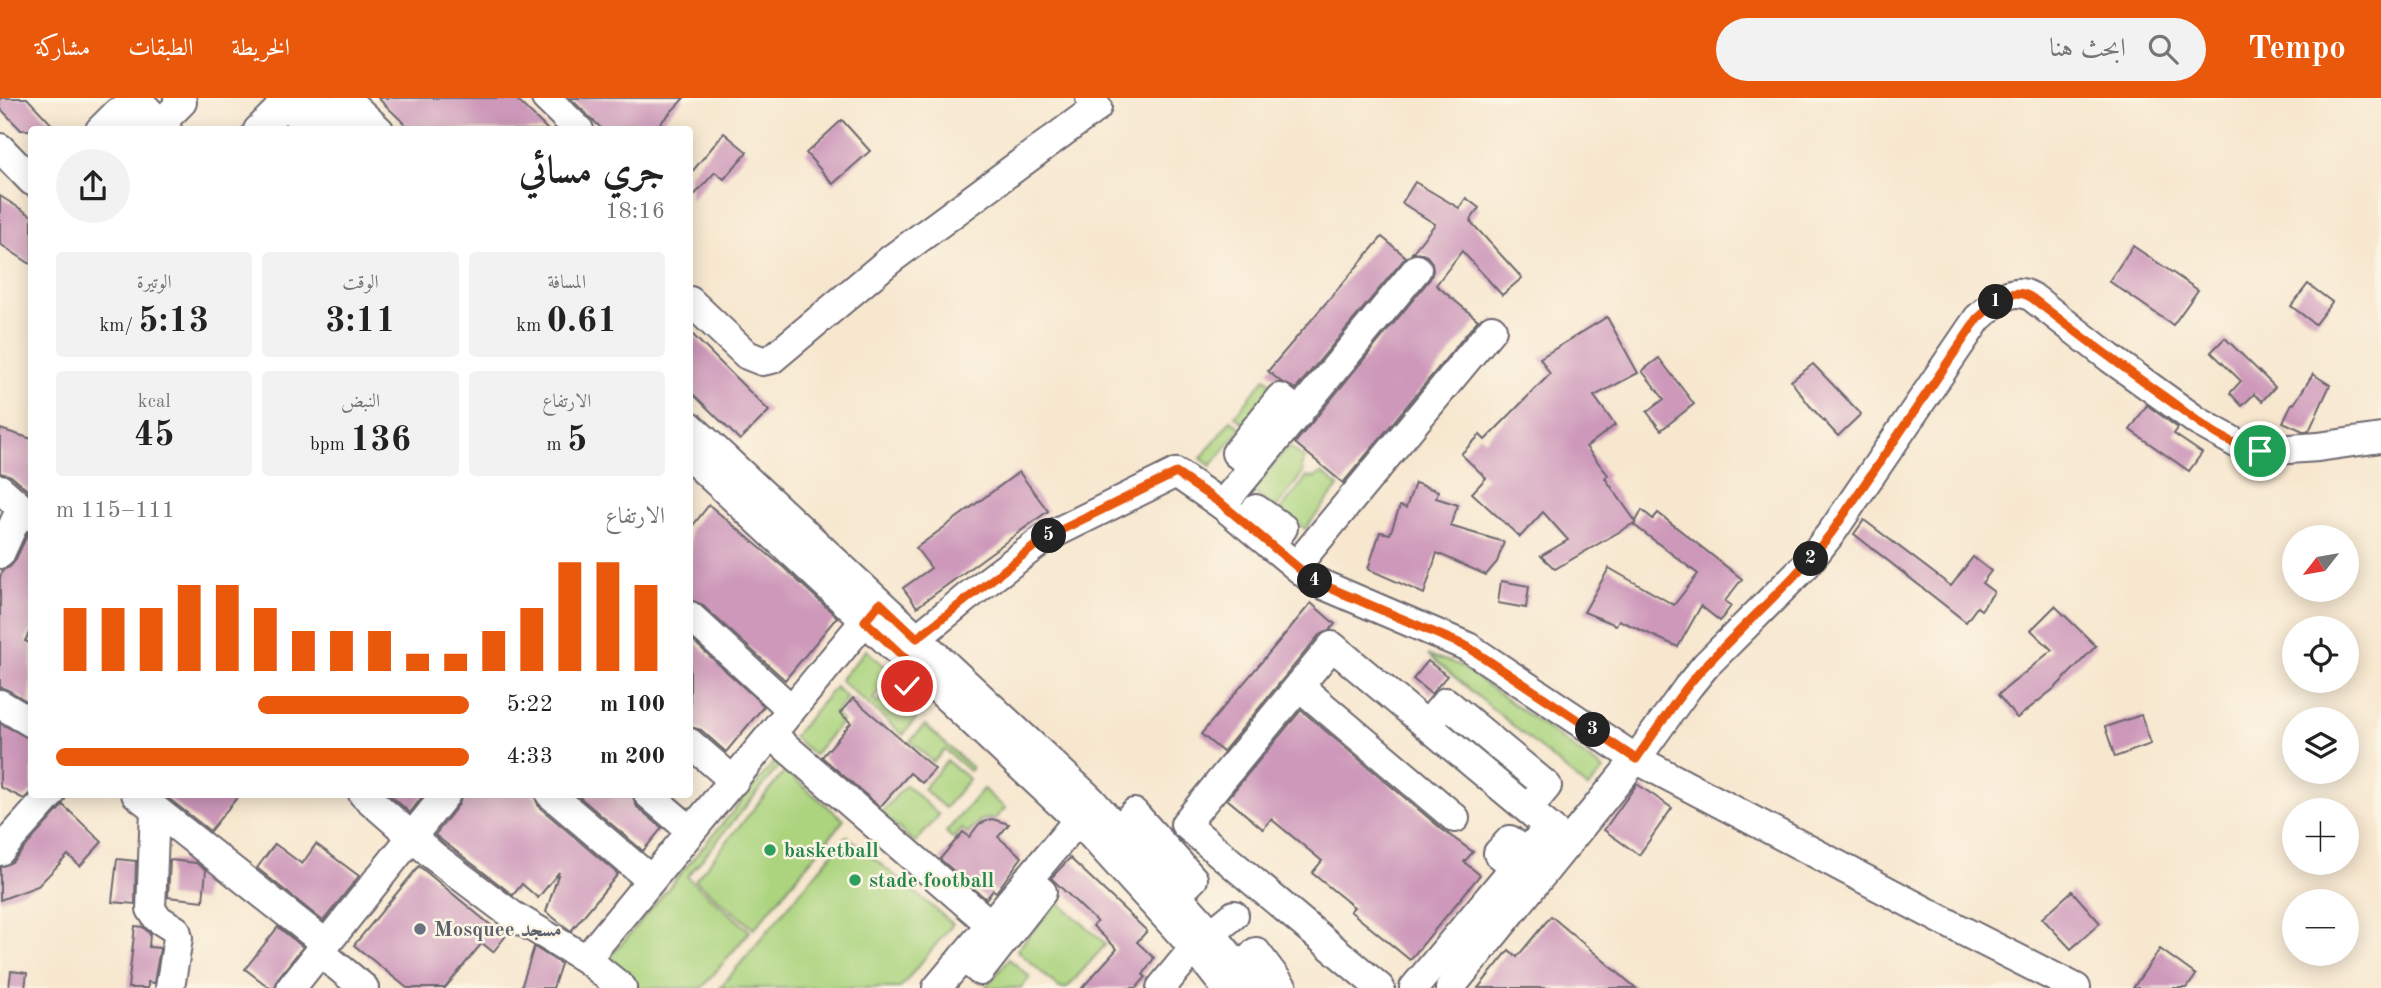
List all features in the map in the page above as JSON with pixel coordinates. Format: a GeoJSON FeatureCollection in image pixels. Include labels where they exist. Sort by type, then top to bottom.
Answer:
{"type":"FeatureCollection","features":[{"type":"Feature","properties":{"kind":"street"},"geometry":{"type":"LineString","coordinates":[[313,98],[342,126]]}},
{"type":"Feature","properties":{"kind":"street"},"geometry":{"type":"LineString","coordinates":[[345,98],[375,126]]}},
{"type":"Feature","properties":{"kind":"street"},"geometry":{"type":"LineString","coordinates":[[546,98],[575,126]]}},
{"type":"Feature","properties":{"kind":"street"},"geometry":{"type":"LineString","coordinates":[[693,305],[747,355],[762,361],[772,359],[890,260],[1097,107],[1090,98]]}},
{"type":"Feature","properties":{"kind":"street"},"geometry":{"type":"LineString","coordinates":[[262,126],[285,100],[308,126]]}},
{"type":"Feature","properties":{"kind":"street"},"geometry":{"type":"LineString","coordinates":[[104,126],[118,111],[155,117]]}},
{"type":"Feature","properties":{"kind":"street"},"geometry":{"type":"LineString","coordinates":[[0,148],[28,177]]}},
{"type":"Feature","properties":{"kind":"street"},"geometry":{"type":"LineString","coordinates":[[0,174],[28,192]]}},
{"type":"Feature","properties":{"kind":"street"},"geometry":{"type":"LineString","coordinates":[[1204,492],[1254,467],[1236,453],[1280,398],[1299,413],[1417,269]]}},
{"type":"Feature","properties":{"kind":"street"},"geometry":{"type":"LineString","coordinates":[[1414,988],[1548,826],[1636,759],[1706,665],[1806,565],[1832,532],[1978,318],[2000,298],[2014,292],[2023,292],[2176,405],[2245,449],[2260,451],[2318,447],[2381,438]]}},
{"type":"Feature","properties":{"kind":"street"},"geometry":{"type":"LineString","coordinates":[[1296,566],[1492,329]]}},
{"type":"Feature","properties":{"kind":"street"},"geometry":{"type":"LineString","coordinates":[[693,438],[701,469],[872,612],[917,638],[1084,809],[1241,982],[1256,952],[1283,988]]}},
{"type":"Feature","properties":{"kind":"street"},"geometry":{"type":"LineString","coordinates":[[917,638],[1045,538],[1176,473],[1245,524],[1256,509],[1283,528],[1270,545],[1314,581],[1468,647],[1636,759],[2076,988]]}},
{"type":"Feature","properties":{"kind":"street"},"geometry":{"type":"LineString","coordinates":[[0,489],[26,513],[0,554]]}},
{"type":"Feature","properties":{"kind":"street"},"geometry":{"type":"LineString","coordinates":[[872,612],[920,672],[1042,786],[1119,830],[1177,895],[1203,941]]}},
{"type":"Feature","properties":{"kind":"street"},"geometry":{"type":"LineString","coordinates":[[586,959],[872,612]]}},
{"type":"Feature","properties":{"kind":"street"},"geometry":{"type":"LineString","coordinates":[[693,618],[791,709]]}},
{"type":"Feature","properties":{"kind":"street"},"geometry":{"type":"LineString","coordinates":[[1365,986],[1283,932],[1295,917],[1185,824],[1341,636],[1394,680],[1360,690],[1485,794],[1495,782]]}},
{"type":"Feature","properties":{"kind":"street"},"geometry":{"type":"LineString","coordinates":[[1378,684],[1548,826]]}},
{"type":"Feature","properties":{"kind":"street"},"geometry":{"type":"LineString","coordinates":[[1299,686],[1455,818]]}},
{"type":"Feature","properties":{"kind":"street"},"geometry":{"type":"LineString","coordinates":[[1427,725],[1446,702],[1546,786],[1548,826],[1450,988]]}},
{"type":"Feature","properties":{"kind":"street"},"geometry":{"type":"LineString","coordinates":[[0,704],[28,721]]}},
{"type":"Feature","properties":{"kind":"street"},"geometry":{"type":"LineString","coordinates":[[772,735],[998,932]]}},
{"type":"Feature","properties":{"kind":"street"},"geometry":{"type":"LineString","coordinates":[[693,747],[734,781]]}},
{"type":"Feature","properties":{"kind":"street"},"geometry":{"type":"LineString","coordinates":[[0,850],[47,798]]}},
{"type":"Feature","properties":{"kind":"street"},"geometry":{"type":"LineString","coordinates":[[368,798],[435,857],[513,915],[586,959],[622,988]]}},
{"type":"Feature","properties":{"kind":"street"},"geometry":{"type":"LineString","coordinates":[[291,988],[443,798]]}},
{"type":"Feature","properties":{"kind":"street"},"geometry":{"type":"LineString","coordinates":[[555,798],[651,880]]}},
{"type":"Feature","properties":{"kind":"street"},"geometry":{"type":"LineString","coordinates":[[653,798],[691,831]]}},
{"type":"Feature","properties":{"kind":"street"},"geometry":{"type":"LineString","coordinates":[[146,802],[323,948],[364,988]]}},
{"type":"Feature","properties":{"kind":"street"},"geometry":{"type":"LineString","coordinates":[[146,802],[151,909],[157,918],[176,930],[178,938],[170,988]]}},
{"type":"Feature","properties":{"kind":"street"},"geometry":{"type":"LineString","coordinates":[[937,988],[963,957],[980,971],[998,932],[1042,892],[1027,880],[1084,809]]}},
{"type":"Feature","properties":{"kind":"street"},"geometry":{"type":"LineString","coordinates":[[1161,988],[1203,941],[1234,915]]}},
{"type":"Feature","properties":{"kind":"green space"},"geometry":{"type":"Polygon","coordinates":[[[1265,378],[1275,386],[1245,424],[1235,416],[1265,378]]]}},
{"type":"Feature","properties":{"kind":"green space"},"geometry":{"type":"Polygon","coordinates":[[[1231,420],[1241,428],[1211,466],[1201,458],[1231,420]]]}},
{"type":"Feature","properties":{"kind":"green space"},"geometry":{"type":"Polygon","coordinates":[[[1289,446],[1305,459],[1301,466],[1303,473],[1276,508],[1251,491],[1289,446]]]}},
{"type":"Feature","properties":{"kind":"green space"},"geometry":{"type":"Polygon","coordinates":[[[1322,473],[1339,486],[1305,529],[1280,511],[1307,477],[1314,478],[1322,473]]]}},
{"type":"Feature","properties":{"kind":"green space"},"geometry":{"type":"Polygon","coordinates":[[[866,650],[894,674],[873,699],[877,703],[887,691],[917,717],[903,735],[840,680],[866,650]]]}},
{"type":"Feature","properties":{"kind":"green space"},"geometry":{"type":"Polygon","coordinates":[[[1428,655],[1459,665],[1604,770],[1588,788],[1428,655]]]}},
{"type":"Feature","properties":{"kind":"green space"},"geometry":{"type":"Polygon","coordinates":[[[835,687],[847,698],[834,714],[842,721],[814,755],[793,737],[835,687]]]}},
{"type":"Feature","properties":{"kind":"green space"},"geometry":{"type":"Polygon","coordinates":[[[925,725],[972,768],[969,771],[945,750],[933,762],[910,741],[925,725]]]}},
{"type":"Feature","properties":{"kind":"green space"},"geometry":{"type":"Polygon","coordinates":[[[776,760],[781,764],[687,877],[750,931],[702,988],[641,988],[612,967],[612,955],[776,760]]]}},
{"type":"Feature","properties":{"kind":"green space"},"geometry":{"type":"Polygon","coordinates":[[[947,761],[969,779],[945,808],[923,789],[947,761]]]}},
{"type":"Feature","properties":{"kind":"green space","name":"basketball"},"geometry":{"type":"Polygon","coordinates":[[[785,771],[844,820],[754,929],[695,880],[785,771]]]}},
{"type":"Feature","properties":{"kind":"green space"},"geometry":{"type":"Polygon","coordinates":[[[906,785],[939,815],[915,843],[881,813],[906,785]]]}},
{"type":"Feature","properties":{"kind":"green space"},"geometry":{"type":"Polygon","coordinates":[[[983,789],[1005,808],[996,818],[981,820],[968,834],[962,829],[953,839],[946,832],[983,789]]]}},
{"type":"Feature","properties":{"kind":"green space","name":"stade football"},"geometry":{"type":"Polygon","coordinates":[[[847,836],[953,924],[900,988],[720,988],[847,836]]]}},
{"type":"Feature","properties":{"kind":"green space"},"geometry":{"type":"Polygon","coordinates":[[[1058,902],[1106,944],[1067,988],[1059,988],[1017,950],[1058,902]]]}},
{"type":"Feature","properties":{"kind":"green space"},"geometry":{"type":"Polygon","coordinates":[[[1009,959],[1030,977],[1021,988],[985,988],[1009,959]]]}},
{"type":"Feature","properties":{"kind":"building"},"geometry":{"type":"Polygon","coordinates":[[[0,98],[27,98],[53,126],[28,126],[28,130],[21,130],[0,108],[0,98]]]}},
{"type":"Feature","properties":{"kind":"building"},"geometry":{"type":"Polygon","coordinates":[[[378,98],[515,98],[544,126],[407,126],[378,98]]]}},
{"type":"Feature","properties":{"kind":"building"},"geometry":{"type":"Polygon","coordinates":[[[570,98],[684,98],[658,126],[599,126],[570,98]]]}},
{"type":"Feature","properties":{"kind":"building"},"geometry":{"type":"Polygon","coordinates":[[[842,120],[870,151],[833,184],[806,153],[842,120]]]}},
{"type":"Feature","properties":{"kind":"building"},"geometry":{"type":"Polygon","coordinates":[[[724,133],[747,152],[724,179],[715,172],[693,197],[693,170],[724,133]]]}},
{"type":"Feature","properties":{"kind":"building"},"geometry":{"type":"Polygon","coordinates":[[[1415,182],[1459,208],[1466,198],[1479,208],[1470,221],[1522,278],[1502,295],[1462,251],[1436,285],[1478,320],[1343,483],[1295,443],[1430,279],[1432,263],[1427,256],[1412,253],[1435,224],[1402,203],[1415,182]]]}},
{"type":"Feature","properties":{"kind":"building"},"geometry":{"type":"Polygon","coordinates":[[[0,196],[28,214],[28,262],[0,244],[0,196]]]}},
{"type":"Feature","properties":{"kind":"building"},"geometry":{"type":"Polygon","coordinates":[[[1382,237],[1406,257],[1296,389],[1281,382],[1268,371],[1382,237]]]}},
{"type":"Feature","properties":{"kind":"building"},"geometry":{"type":"Polygon","coordinates":[[[2133,246],[2198,290],[2173,325],[2109,281],[2133,246]]]}},
{"type":"Feature","properties":{"kind":"building"},"geometry":{"type":"Polygon","coordinates":[[[2308,284],[2332,302],[2315,324],[2291,306],[2308,284]]]}},
{"type":"Feature","properties":{"kind":"building"},"geometry":{"type":"Polygon","coordinates":[[[1607,317],[1638,373],[1594,396],[1615,425],[1586,447],[1608,475],[1605,478],[1636,522],[1555,569],[1541,556],[1568,540],[1543,512],[1520,537],[1472,493],[1486,478],[1461,454],[1480,435],[1485,440],[1550,374],[1540,358],[1607,317]]]}},
{"type":"Feature","properties":{"kind":"building"},"geometry":{"type":"Polygon","coordinates":[[[693,335],[769,411],[740,440],[693,394],[693,335]]]}},
{"type":"Feature","properties":{"kind":"building"},"geometry":{"type":"Polygon","coordinates":[[[2225,338],[2275,387],[2262,401],[2254,394],[2242,406],[2230,393],[2241,381],[2211,352],[2225,338]]]}},
{"type":"Feature","properties":{"kind":"building"},"geometry":{"type":"Polygon","coordinates":[[[1659,358],[1694,404],[1661,430],[1647,412],[1664,399],[1642,371],[1659,358]]]}},
{"type":"Feature","properties":{"kind":"building"},"geometry":{"type":"Polygon","coordinates":[[[1813,364],[1861,414],[1838,436],[1791,381],[1813,364]]]}},
{"type":"Feature","properties":{"kind":"building"},"geometry":{"type":"Polygon","coordinates":[[[2313,374],[2330,385],[2309,431],[2303,431],[2283,422],[2292,403],[2294,404],[2313,374]]]}},
{"type":"Feature","properties":{"kind":"building"},"geometry":{"type":"Polygon","coordinates":[[[2147,405],[2178,428],[2174,434],[2202,453],[2189,471],[2130,430],[2147,405]]]}},
{"type":"Feature","properties":{"kind":"building"},"geometry":{"type":"Polygon","coordinates":[[[0,429],[28,438],[28,491],[11,476],[0,473],[0,429]]]}},
{"type":"Feature","properties":{"kind":"building"},"geometry":{"type":"Polygon","coordinates":[[[1019,472],[1048,511],[917,607],[903,588],[931,568],[916,548],[1019,472]]]}},
{"type":"Feature","properties":{"kind":"building"},"geometry":{"type":"Polygon","coordinates":[[[1415,483],[1438,491],[1436,498],[1458,505],[1450,526],[1504,542],[1497,562],[1486,575],[1437,553],[1424,594],[1368,569],[1380,532],[1390,534],[1400,506],[1406,508],[1415,483]]]}},
{"type":"Feature","properties":{"kind":"building"},"geometry":{"type":"Polygon","coordinates":[[[709,505],[837,617],[785,680],[701,604],[693,601],[693,525],[709,505]]]}},
{"type":"Feature","properties":{"kind":"building"},"geometry":{"type":"Polygon","coordinates":[[[1642,510],[1653,519],[1658,513],[1742,579],[1725,601],[1731,606],[1720,621],[1701,606],[1678,647],[1619,620],[1616,625],[1584,612],[1609,568],[1674,605],[1698,574],[1634,525],[1642,510]]]}},
{"type":"Feature","properties":{"kind":"building"},"geometry":{"type":"Polygon","coordinates":[[[1864,520],[1951,586],[1973,557],[1991,571],[1982,583],[1994,592],[1981,610],[1977,607],[1966,622],[1854,534],[1864,520]]]}},
{"type":"Feature","properties":{"kind":"building"},"geometry":{"type":"Polygon","coordinates":[[[28,533],[28,635],[25,641],[28,642],[28,702],[0,687],[0,577],[3,570],[15,561],[28,533]]]}},
{"type":"Feature","properties":{"kind":"building"},"geometry":{"type":"Polygon","coordinates":[[[1501,581],[1529,586],[1526,608],[1498,603],[1501,581]]]}},
{"type":"Feature","properties":{"kind":"building"},"geometry":{"type":"Polygon","coordinates":[[[1311,603],[1335,624],[1330,630],[1319,635],[1223,752],[1201,734],[1311,603]]]}},
{"type":"Feature","properties":{"kind":"building"},"geometry":{"type":"Polygon","coordinates":[[[2055,606],[2096,646],[2056,687],[2017,718],[1998,695],[2052,650],[2031,630],[2055,606]]]}},
{"type":"Feature","properties":{"kind":"building"},"geometry":{"type":"Polygon","coordinates":[[[693,641],[764,706],[726,752],[701,730],[693,728],[693,641]]]}},
{"type":"Feature","properties":{"kind":"building"},"geometry":{"type":"Polygon","coordinates":[[[1428,661],[1447,676],[1431,694],[1413,679],[1428,661]]]}},
{"type":"Feature","properties":{"kind":"building"},"geometry":{"type":"Polygon","coordinates":[[[853,698],[935,769],[922,783],[910,773],[880,807],[822,757],[851,723],[840,713],[853,698]]]}},
{"type":"Feature","properties":{"kind":"building"},"geometry":{"type":"Polygon","coordinates":[[[1301,710],[1444,831],[1473,852],[1464,862],[1480,875],[1410,960],[1350,911],[1354,907],[1312,873],[1322,861],[1271,819],[1263,829],[1227,799],[1301,710]]]}},
{"type":"Feature","properties":{"kind":"building"},"geometry":{"type":"Polygon","coordinates":[[[2141,715],[2151,744],[2115,757],[2105,727],[2141,715]]]}},
{"type":"Feature","properties":{"kind":"building"},"geometry":{"type":"Polygon","coordinates":[[[0,723],[28,738],[28,795],[24,799],[0,787],[0,723]]]}},
{"type":"Feature","properties":{"kind":"building"},"geometry":{"type":"Polygon","coordinates":[[[1637,784],[1672,808],[1639,855],[1604,830],[1637,784]]]}},
{"type":"Feature","properties":{"kind":"building"},"geometry":{"type":"Polygon","coordinates":[[[168,798],[237,798],[210,831],[168,798]]]}},
{"type":"Feature","properties":{"kind":"building"},"geometry":{"type":"Polygon","coordinates":[[[393,798],[421,798],[410,813],[393,798]]]}},
{"type":"Feature","properties":{"kind":"building"},"geometry":{"type":"Polygon","coordinates":[[[461,798],[536,798],[539,807],[618,874],[571,931],[546,912],[559,872],[538,898],[522,884],[513,895],[435,835],[461,798]]]}},
{"type":"Feature","properties":{"kind":"building"},"geometry":{"type":"Polygon","coordinates":[[[581,798],[634,798],[637,807],[662,828],[643,851],[581,798]]]}},
{"type":"Feature","properties":{"kind":"building"},"geometry":{"type":"Polygon","coordinates":[[[63,805],[102,842],[80,866],[68,855],[38,886],[0,900],[0,867],[12,862],[63,805]]]}},
{"type":"Feature","properties":{"kind":"building"},"geometry":{"type":"Polygon","coordinates":[[[992,819],[1009,824],[998,837],[1022,857],[996,892],[993,890],[986,899],[940,859],[963,832],[969,837],[979,824],[992,819]]]}},
{"type":"Feature","properties":{"kind":"building"},"geometry":{"type":"Polygon","coordinates":[[[275,844],[302,864],[316,844],[359,876],[323,921],[257,868],[275,844]]]}},
{"type":"Feature","properties":{"kind":"building"},"geometry":{"type":"Polygon","coordinates":[[[1070,858],[1147,931],[1137,942],[1154,958],[1143,975],[1146,977],[1136,988],[1082,988],[1117,949],[1093,926],[1097,922],[1051,878],[1070,858]]]}},
{"type":"Feature","properties":{"kind":"building"},"geometry":{"type":"Polygon","coordinates":[[[117,859],[136,861],[135,904],[112,902],[117,859]]]}},
{"type":"Feature","properties":{"kind":"building"},"geometry":{"type":"Polygon","coordinates":[[[170,860],[196,863],[206,870],[203,901],[168,897],[170,860]]]}},
{"type":"Feature","properties":{"kind":"building"},"geometry":{"type":"Polygon","coordinates":[[[419,866],[505,937],[493,952],[482,943],[445,988],[407,988],[354,945],[419,866]]]}},
{"type":"Feature","properties":{"kind":"building"},"geometry":{"type":"Polygon","coordinates":[[[2072,891],[2100,923],[2071,949],[2042,918],[2072,891]]]}},
{"type":"Feature","properties":{"kind":"building"},"geometry":{"type":"Polygon","coordinates":[[[1551,916],[1636,988],[1478,988],[1509,950],[1517,957],[1551,916]]]}},
{"type":"Feature","properties":{"kind":"building"},"geometry":{"type":"Polygon","coordinates":[[[135,926],[143,927],[150,934],[149,947],[160,948],[154,983],[148,982],[148,988],[128,988],[135,926]]]}},
{"type":"Feature","properties":{"kind":"building"},"geometry":{"type":"Polygon","coordinates":[[[278,927],[303,947],[278,978],[275,988],[270,988],[245,969],[278,927]]]}},
{"type":"Feature","properties":{"kind":"building"},"geometry":{"type":"Polygon","coordinates":[[[534,947],[561,964],[553,988],[521,988],[534,947]]]}},
{"type":"Feature","properties":{"kind":"building"},"geometry":{"type":"Polygon","coordinates":[[[2160,949],[2196,975],[2187,988],[2133,988],[2160,949]]]}},
{"type":"Feature","properties":{"kind":"building"},"geometry":{"type":"Polygon","coordinates":[[[11,971],[27,973],[25,988],[9,988],[11,971]]]}},
{"type":"Feature","properties":{"kind":"place","name":"basketball"},"geometry":{"type":"Point","coordinates":[770,850]}},
{"type":"Feature","properties":{"kind":"place","name":"stade football"},"geometry":{"type":"Point","coordinates":[855,880]}},
{"type":"Feature","properties":{"kind":"place","name":"Mosquee مسجد"},"geometry":{"type":"Point","coordinates":[420,929]}},
{"type":"Feature","properties":{"kind":"route"},"geometry":{"type":"LineString","coordinates":[[907,686],[920,672],[865,621],[880,603],[917,638],[1045,538],[1176,473],[1223,505],[1314,581],[1481,654],[1636,759],[1706,665],[1806,565],[1832,532],[1978,318],[2000,298],[2014,292],[2023,292],[2032,298],[2197,421],[2245,449],[2260,451]]}}]}
